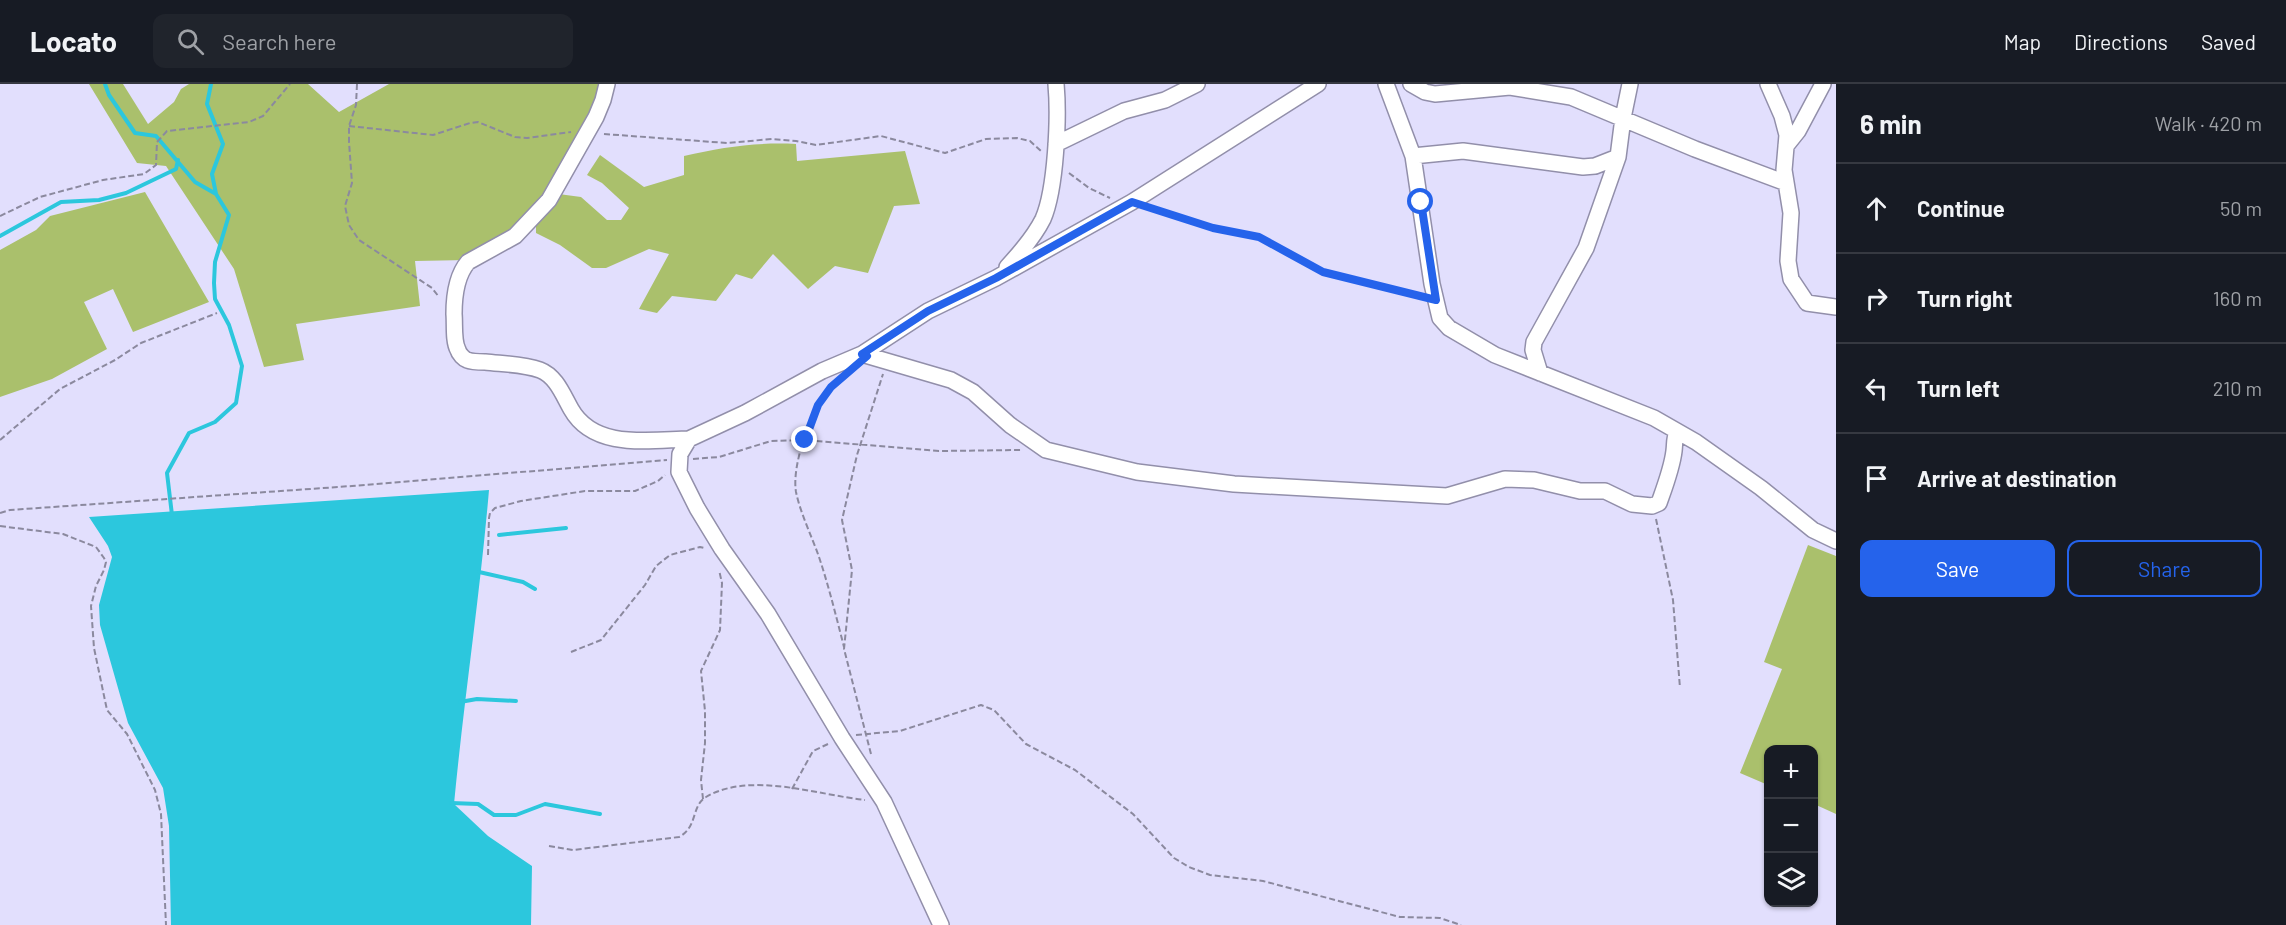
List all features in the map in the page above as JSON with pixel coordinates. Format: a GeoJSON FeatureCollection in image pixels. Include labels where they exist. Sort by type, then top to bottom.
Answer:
{"type":"FeatureCollection","features":[{"type":"Feature","properties":{"kind":"street"},"geometry":{"type":"LineString","coordinates":[[607,84],[601,108],[556,191],[525,228],[504,244],[468,262],[462,269],[454,303],[457,350],[468,361],[540,370],[550,377],[564,394],[572,411],[589,430],[608,438],[624,439],[689,439],[745,413],[822,371],[862,354],[928,311],[996,278],[1132,202],[1318,84]]}},
{"type":"Feature","properties":{"kind":"street"},"geometry":{"type":"LineString","coordinates":[[996,278],[1024,248],[1048,206],[1056,144],[1056,84]]}},
{"type":"Feature","properties":{"kind":"street"},"geometry":{"type":"LineString","coordinates":[[1056,144],[1124,111],[1165,100],[1197,84]]}},
{"type":"Feature","properties":{"kind":"street"},"geometry":{"type":"LineString","coordinates":[[1386,84],[1413,156],[1436,300],[1440,318],[1449,328],[1495,355],[1654,418],[1696,442],[1761,488],[1813,530],[1836,541]]}},
{"type":"Feature","properties":{"kind":"street"},"geometry":{"type":"LineString","coordinates":[[1411,84],[1425,92],[1435,94],[1517,87],[1571,98],[1786,183]]}},
{"type":"Feature","properties":{"kind":"street"},"geometry":{"type":"LineString","coordinates":[[1540,373],[1533,350],[1534,342],[1586,248],[1618,157],[1630,84]]}},
{"type":"Feature","properties":{"kind":"street"},"geometry":{"type":"LineString","coordinates":[[1768,84],[1782,116],[1787,135],[1784,170],[1791,213],[1788,261],[1791,279],[1808,303],[1836,307]]}},
{"type":"Feature","properties":{"kind":"street"},"geometry":{"type":"LineString","coordinates":[[1786,146],[1798,131],[1824,84]]}},
{"type":"Feature","properties":{"kind":"street"},"geometry":{"type":"LineString","coordinates":[[1413,156],[1463,151],[1583,166],[1595,166],[1618,157]]}},
{"type":"Feature","properties":{"kind":"street"},"geometry":{"type":"LineString","coordinates":[[862,354],[951,380],[973,392],[1010,425],[1046,450],[1137,472],[1234,484],[1447,496],[1505,479],[1534,480],[1580,491],[1605,491],[1632,504],[1654,504],[1659,502],[1669,474],[1674,450],[1673,441],[1677,432]]}},
{"type":"Feature","properties":{"kind":"street"},"geometry":{"type":"LineString","coordinates":[[689,439],[674,460],[718,550],[768,614],[842,738],[884,802],[941,925]]}},
{"type":"Feature","properties":{"kind":"path"},"geometry":{"type":"LineString","coordinates":[[0,216],[40,197],[103,180],[144,174],[156,165],[157,142],[167,131],[249,122],[262,116],[290,84]]}},
{"type":"Feature","properties":{"kind":"path"},"geometry":{"type":"LineString","coordinates":[[357,84],[356,105],[350,126],[349,142],[352,183],[345,206],[349,225],[359,240],[432,288],[439,295],[440,305]]}},
{"type":"Feature","properties":{"kind":"path"},"geometry":{"type":"LineString","coordinates":[[350,126],[433,135],[478,122],[515,137],[527,138],[576,132],[726,143],[772,139],[816,145],[881,136],[945,153],[986,139],[1017,138],[1030,141],[1089,188],[1108,197],[1132,202],[1213,228],[1259,237],[1323,272],[1436,300]]}},
{"type":"Feature","properties":{"kind":"path"},"geometry":{"type":"LineString","coordinates":[[0,440],[60,390],[115,360],[141,342],[217,313]]}},
{"type":"Feature","properties":{"kind":"path"},"geometry":{"type":"LineString","coordinates":[[840,379],[818,405],[796,472],[796,492],[830,589],[844,649]]}},
{"type":"Feature","properties":{"kind":"path"},"geometry":{"type":"LineString","coordinates":[[0,513],[10,510],[719,457],[771,441],[805,440],[939,451],[1023,450]]}},
{"type":"Feature","properties":{"kind":"path"},"geometry":{"type":"LineString","coordinates":[[488,555],[489,518],[495,508],[521,501],[585,491],[635,491],[658,481],[671,471],[674,460]]}},
{"type":"Feature","properties":{"kind":"path"},"geometry":{"type":"LineString","coordinates":[[1654,504],[1673,600],[1680,688]]}},
{"type":"Feature","properties":{"kind":"path"},"geometry":{"type":"LineString","coordinates":[[0,526],[70,537],[96,548],[106,562],[96,586],[92,606],[94,648],[107,710],[127,734],[155,790],[161,814],[166,925]]}},
{"type":"Feature","properties":{"kind":"path"},"geometry":{"type":"LineString","coordinates":[[571,652],[601,640],[629,602],[645,585],[656,566],[670,555],[700,547],[718,550],[722,583],[720,630],[700,670],[705,711],[705,743],[700,780],[703,799]]}},
{"type":"Feature","properties":{"kind":"path"},"geometry":{"type":"LineString","coordinates":[[792,789],[813,751],[842,738],[900,730],[981,705],[988,706],[1026,744],[1075,770],[1133,814],[1174,858],[1189,867],[1210,875],[1263,880],[1400,917],[1440,918],[1461,925]]}},
{"type":"Feature","properties":{"kind":"green space"},"geometry":{"type":"Polygon","coordinates":[[[89,84],[123,84],[148,124],[174,102],[181,89],[189,84],[308,84],[339,112],[389,84],[602,84],[590,122],[551,193],[581,197],[607,220],[621,220],[629,208],[602,183],[587,175],[600,155],[644,187],[684,175],[684,156],[726,148],[767,144],[796,144],[797,161],[905,151],[920,204],[894,206],[868,273],[835,266],[808,289],[773,254],[752,279],[736,274],[716,301],[672,296],[657,313],[639,309],[669,254],[649,249],[606,268],[592,268],[560,245],[536,233],[536,209],[523,226],[467,260],[415,261],[420,306],[296,324],[304,360],[264,367],[234,269],[166,166],[137,163],[89,84]]]}},
{"type":"Feature","properties":{"kind":"green space"},"geometry":{"type":"Polygon","coordinates":[[[145,192],[209,302],[133,332],[113,289],[84,302],[107,349],[52,379],[0,397],[0,250],[36,230],[50,216],[145,192]]]}},
{"type":"Feature","properties":{"kind":"green space"},"geometry":{"type":"Polygon","coordinates":[[[1808,545],[1836,556],[1836,814],[1818,806],[1818,745],[1764,745],[1764,783],[1740,773],[1782,669],[1764,662],[1808,545]]]}},
{"type":"Feature","properties":{"kind":"water"},"geometry":{"type":"Polygon","coordinates":[[[489,490],[454,804],[488,836],[532,866],[531,925],[171,925],[169,826],[163,788],[128,723],[100,625],[99,605],[112,557],[108,546],[89,517],[489,490]]]}},
{"type":"Feature","properties":{"kind":"waterway"},"geometry":{"type":"LineString","coordinates":[[105,84],[109,95],[135,133],[156,136],[195,182],[216,194],[229,215],[215,262],[214,283],[215,299],[229,325],[242,366],[236,403],[215,422],[189,433],[167,473],[172,515]]}},
{"type":"Feature","properties":{"kind":"waterway"},"geometry":{"type":"LineString","coordinates":[[211,84],[207,104],[223,144],[212,174],[216,194]]}},
{"type":"Feature","properties":{"kind":"waterway"},"geometry":{"type":"LineString","coordinates":[[0,236],[61,202],[99,200],[126,193],[176,169],[178,160]]}},
{"type":"Feature","properties":{"kind":"waterway"},"geometry":{"type":"LineString","coordinates":[[499,535],[566,528]]}},
{"type":"Feature","properties":{"kind":"waterway"},"geometry":{"type":"LineString","coordinates":[[479,572],[523,582],[535,589]]}},
{"type":"Feature","properties":{"kind":"waterway"},"geometry":{"type":"LineString","coordinates":[[460,702],[477,699],[516,701]]}},
{"type":"Feature","properties":{"kind":"waterway"},"geometry":{"type":"LineString","coordinates":[[451,803],[478,804],[494,815],[516,815],[545,804],[600,814]]}},
{"type":"Feature","properties":{"kind":"route"},"geometry":{"type":"LineString","coordinates":[[805,440],[818,405],[831,387],[867,356],[862,354],[928,311],[996,278],[1132,202],[1213,228],[1259,237],[1323,272],[1436,300],[1421,202]]}}]}
